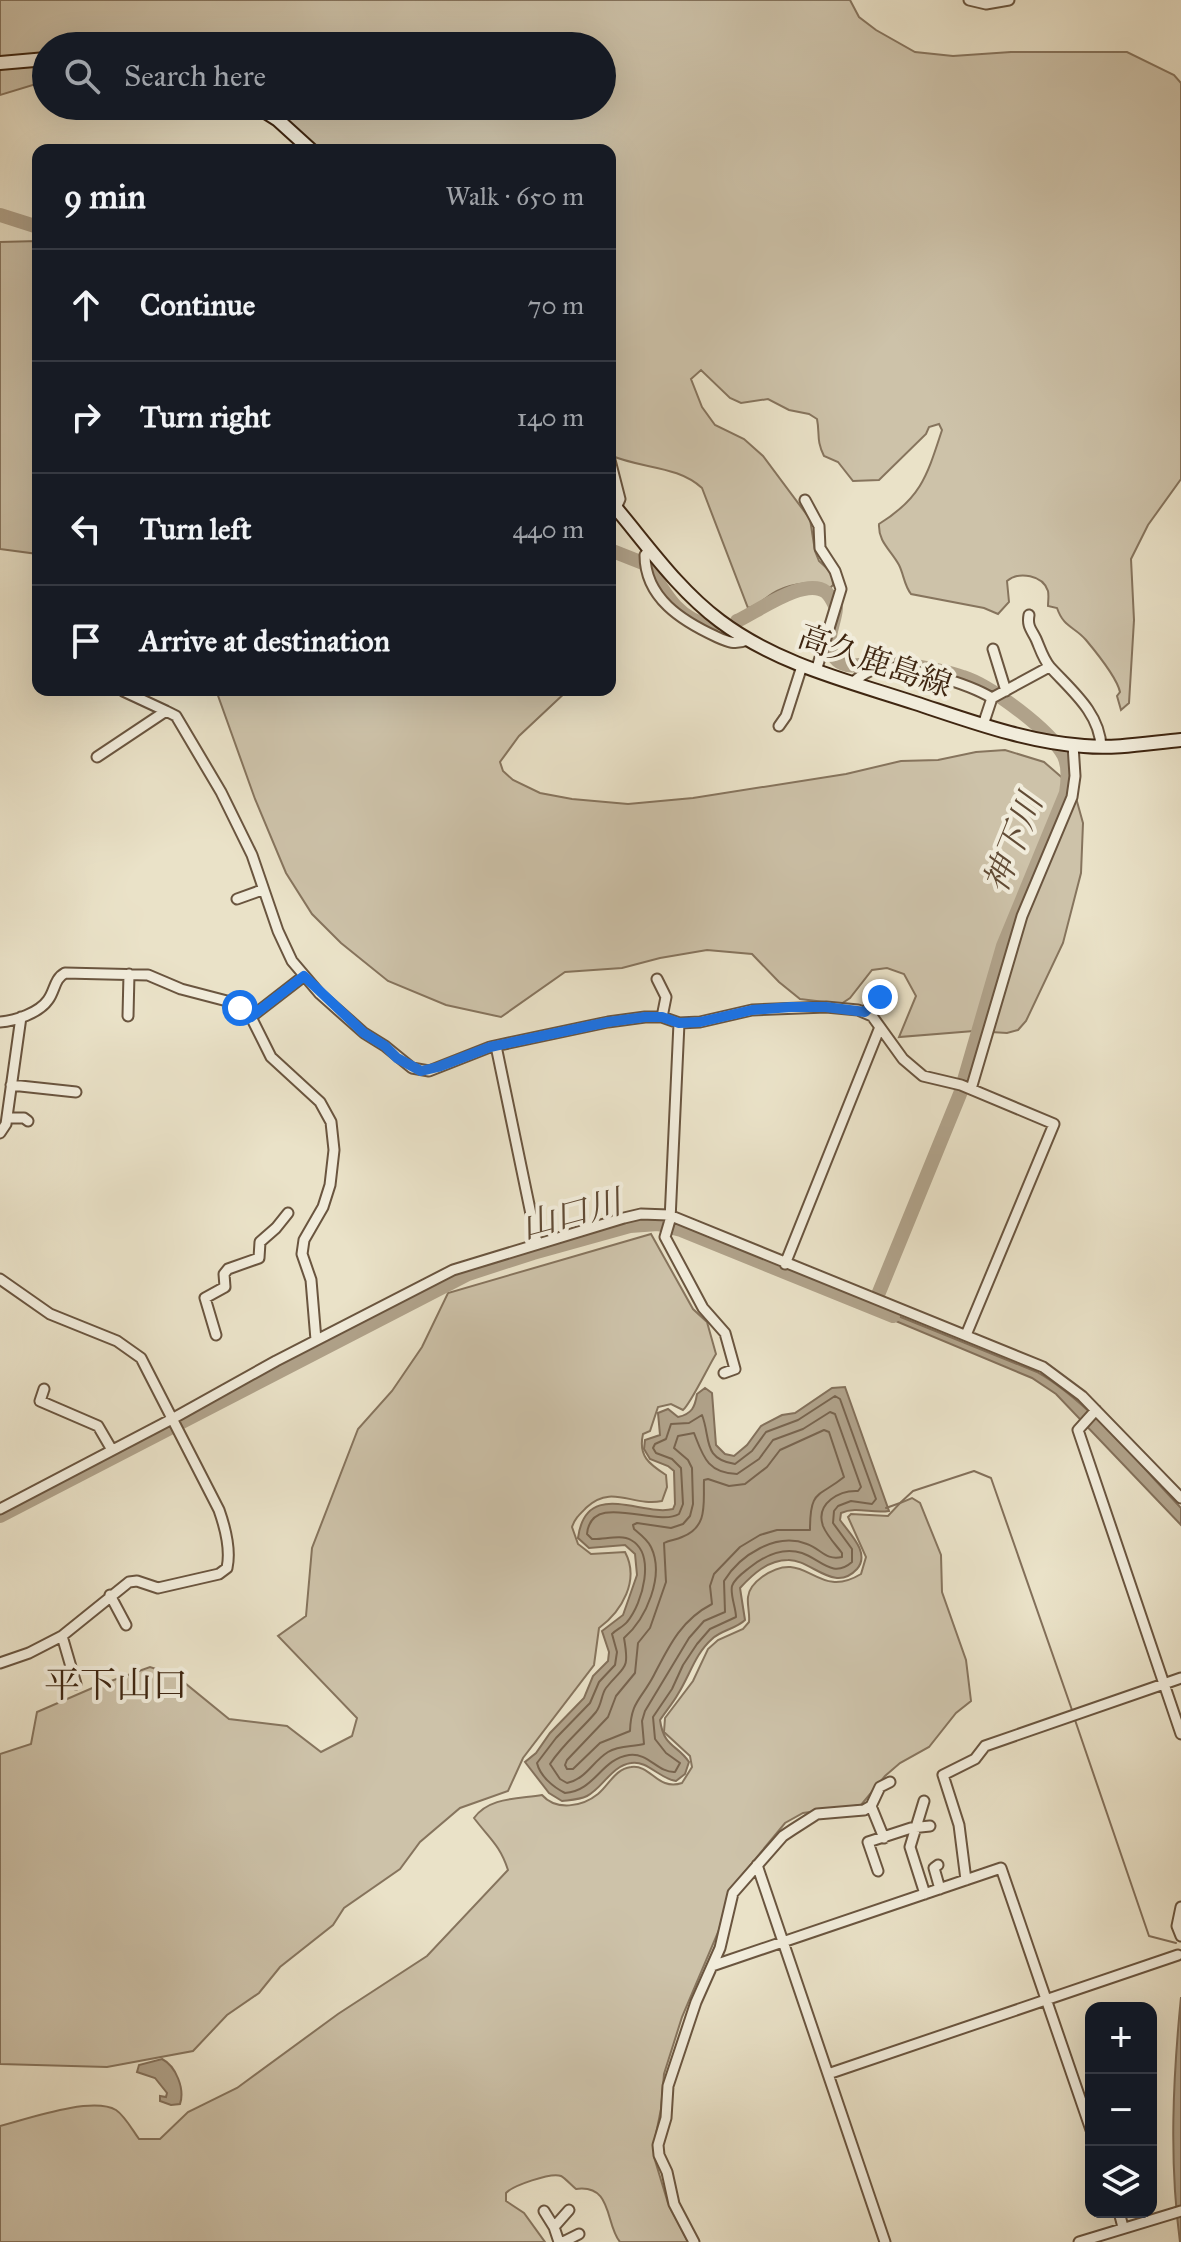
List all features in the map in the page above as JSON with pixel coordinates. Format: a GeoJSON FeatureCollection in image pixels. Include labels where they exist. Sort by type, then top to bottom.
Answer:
{"type":"FeatureCollection","features":[{"type":"Feature","properties":{"kind":"main road"},"geometry":{"type":"LineString","coordinates":[[0,63],[32,60]]}},
{"type":"Feature","properties":{"kind":"main road"},"geometry":{"type":"LineString","coordinates":[[278,120],[304,144]]}},
{"type":"Feature","properties":{"kind":"main road","name":"高久鹿島線"},"geometry":{"type":"LineString","coordinates":[[616,510],[646,559],[719,621],[741,636],[802,666],[983,725],[1041,740],[1101,747],[1181,740]]}},
{"type":"Feature","properties":{"kind":"street"},"geometry":{"type":"LineString","coordinates":[[969,0],[980,4],[1004,1]]}},
{"type":"Feature","properties":{"kind":"street"},"geometry":{"type":"LineString","coordinates":[[616,483],[620,499],[616,502]]}},
{"type":"Feature","properties":{"kind":"street"},"geometry":{"type":"LineString","coordinates":[[805,500],[819,526],[819,544],[823,555],[839,579],[841,589],[816,671]]}},
{"type":"Feature","properties":{"kind":"street"},"geometry":{"type":"LineString","coordinates":[[646,559],[676,615],[727,642],[740,643],[741,636]]}},
{"type":"Feature","properties":{"kind":"street"},"geometry":{"type":"LineString","coordinates":[[1029,615],[1028,624],[1049,667],[1071,687],[1094,720],[1101,747]]}},
{"type":"Feature","properties":{"kind":"street"},"geometry":{"type":"LineString","coordinates":[[983,725],[998,695],[993,649]]}},
{"type":"Feature","properties":{"kind":"street"},"geometry":{"type":"LineString","coordinates":[[779,726],[786,716],[802,666]]}},
{"type":"Feature","properties":{"kind":"street"},"geometry":{"type":"LineString","coordinates":[[852,683],[865,673],[888,668],[964,683],[998,695],[1049,667]]}},
{"type":"Feature","properties":{"kind":"street"},"geometry":{"type":"LineString","coordinates":[[134,696],[176,716],[221,792],[252,855],[262,890],[292,961],[364,1033],[412,1068],[429,1071],[496,1046],[608,1022],[662,1017],[679,1023],[700,1022],[752,1010],[826,1007],[865,1012],[912,1069],[932,1080],[966,1087],[1054,1124],[966,1335]]}},
{"type":"Feature","properties":{"kind":"street"},"geometry":{"type":"LineString","coordinates":[[97,757],[166,711]]}},
{"type":"Feature","properties":{"kind":"street"},"geometry":{"type":"LineString","coordinates":[[966,1087],[1022,916],[1072,797],[1075,776],[1068,744]]}},
{"type":"Feature","properties":{"kind":"street"},"geometry":{"type":"LineString","coordinates":[[237,899],[262,890]]}},
{"type":"Feature","properties":{"kind":"street"},"geometry":{"type":"LineString","coordinates":[[0,1022],[21,1017],[49,1000],[59,976],[65,973],[148,975],[181,989],[227,1001],[251,1017],[271,1057],[320,1102],[331,1122],[334,1150],[330,1185],[323,1207],[304,1240],[302,1254],[311,1280],[316,1340]]}},
{"type":"Feature","properties":{"kind":"street"},"geometry":{"type":"LineString","coordinates":[[128,1016],[129,974]]}},
{"type":"Feature","properties":{"kind":"street"},"geometry":{"type":"LineString","coordinates":[[251,1017],[304,976]]}},
{"type":"Feature","properties":{"kind":"street"},"geometry":{"type":"LineString","coordinates":[[657,979],[666,997],[662,1017]]}},
{"type":"Feature","properties":{"kind":"street"},"geometry":{"type":"LineString","coordinates":[[865,1012],[884,990]]}},
{"type":"Feature","properties":{"kind":"street"},"geometry":{"type":"LineString","coordinates":[[0,1133],[7,1118],[21,1017]]}},
{"type":"Feature","properties":{"kind":"street"},"geometry":{"type":"LineString","coordinates":[[679,1023],[670,1217],[665,1240],[703,1308],[729,1341],[735,1369],[724,1373]]}},
{"type":"Feature","properties":{"kind":"street"},"geometry":{"type":"LineString","coordinates":[[785,1264],[880,1027]]}},
{"type":"Feature","properties":{"kind":"street"},"geometry":{"type":"LineString","coordinates":[[496,1046],[537,1243]]}},
{"type":"Feature","properties":{"kind":"street"},"geometry":{"type":"LineString","coordinates":[[11,1085],[76,1092]]}},
{"type":"Feature","properties":{"kind":"street"},"geometry":{"type":"LineString","coordinates":[[7,1118],[24,1118],[28,1121]]}},
{"type":"Feature","properties":{"kind":"street"},"geometry":{"type":"LineString","coordinates":[[216,1335],[205,1298],[225,1287],[226,1271],[259,1258],[260,1242],[288,1213]]}},
{"type":"Feature","properties":{"kind":"street"},"geometry":{"type":"LineString","coordinates":[[0,1509],[112,1450],[174,1424],[316,1340],[453,1270],[641,1214],[670,1217],[1043,1367],[1066,1382],[1181,1498]]}},
{"type":"Feature","properties":{"kind":"street"},"geometry":{"type":"LineString","coordinates":[[0,1279],[50,1314],[77,1323],[128,1348],[141,1358],[223,1522],[229,1560],[227,1568],[219,1574],[158,1588],[129,1582],[62,1636],[29,1653],[0,1663]]}},
{"type":"Feature","properties":{"kind":"street"},"geometry":{"type":"LineString","coordinates":[[44,1389],[40,1401],[98,1426],[112,1450]]}},
{"type":"Feature","properties":{"kind":"street"},"geometry":{"type":"LineString","coordinates":[[1095,1411],[1078,1430],[1181,1734]]}},
{"type":"Feature","properties":{"kind":"street"},"geometry":{"type":"LineString","coordinates":[[110,1595],[126,1625]]}},
{"type":"Feature","properties":{"kind":"street"},"geometry":{"type":"LineString","coordinates":[[62,1636],[76,1684]]}},
{"type":"Feature","properties":{"kind":"street"},"geometry":{"type":"LineString","coordinates":[[966,1880],[959,1825],[943,1775],[975,1759],[985,1746],[1181,1678]]}},
{"type":"Feature","properties":{"kind":"street"},"geometry":{"type":"LineString","coordinates":[[884,1838],[871,1806],[880,1787],[890,1782]]}},
{"type":"Feature","properties":{"kind":"street"},"geometry":{"type":"LineString","coordinates":[[924,1801],[910,1847],[925,1894]]}},
{"type":"Feature","properties":{"kind":"street"},"geometry":{"type":"LineString","coordinates":[[694,2242],[674,2204],[658,2145],[666,2118],[668,2086],[690,2017],[723,1938],[733,1893],[783,1836],[817,1814],[850,1812],[871,1806]]}},
{"type":"Feature","properties":{"kind":"street"},"geometry":{"type":"LineString","coordinates":[[878,1871],[868,1842],[930,1826]]}},
{"type":"Feature","properties":{"kind":"street"},"geometry":{"type":"LineString","coordinates":[[757,1865],[885,2242]]}},
{"type":"Feature","properties":{"kind":"street"},"geometry":{"type":"LineString","coordinates":[[938,1865],[934,1868],[940,1889]]}},
{"type":"Feature","properties":{"kind":"street"},"geometry":{"type":"LineString","coordinates":[[712,1966],[1001,1868],[1085,2112]]}},
{"type":"Feature","properties":{"kind":"street"},"geometry":{"type":"LineString","coordinates":[[1181,1907],[1177,1926],[1181,1936]]}},
{"type":"Feature","properties":{"kind":"street"},"geometry":{"type":"LineString","coordinates":[[828,2074],[1178,1955]]}},
{"type":"Feature","properties":{"kind":"street"},"geometry":{"type":"LineString","coordinates":[[554,2227],[569,2210]]}},
{"type":"Feature","properties":{"kind":"street"},"geometry":{"type":"LineString","coordinates":[[544,2211],[561,2242],[579,2234]]}},
{"type":"Feature","properties":{"kind":"street"},"geometry":{"type":"LineString","coordinates":[[1079,2242],[1181,2211]]}},
{"type":"Feature","properties":{"kind":"street"},"geometry":{"type":"LineString","coordinates":[[1121,2218],[1123,2227]]}},
{"type":"Feature","properties":{"kind":"shaded area"},"geometry":{"type":"Polygon","coordinates":[[[0,0],[850,0],[859,17],[915,52],[953,56],[1011,52],[1127,52],[1174,75],[1181,83],[1181,479],[1148,525],[1131,559],[1134,620],[1129,703],[1121,710],[1117,696],[1120,692],[1111,673],[1082,635],[1066,623],[1057,608],[1048,606],[1048,591],[1036,578],[1018,576],[1007,581],[1009,602],[998,614],[984,608],[911,594],[899,565],[883,541],[879,524],[904,505],[921,484],[942,430],[939,424],[929,427],[926,434],[879,480],[853,481],[838,462],[824,456],[817,419],[768,399],[741,403],[730,398],[701,370],[691,379],[702,407],[715,425],[744,439],[763,456],[810,519],[819,561],[832,573],[833,585],[830,588],[810,583],[790,586],[748,608],[702,488],[670,471],[616,457],[616,144],[310,144],[273,120],[616,120],[616,32],[32,32],[32,85],[0,95],[0,0]]]}},
{"type":"Feature","properties":{"kind":"shaded area"},"geometry":{"type":"Polygon","coordinates":[[[32,241],[32,553],[0,549],[0,242],[32,241]]]}},
{"type":"Feature","properties":{"kind":"shaded area"},"geometry":{"type":"Polygon","coordinates":[[[218,696],[562,696],[519,736],[500,762],[503,771],[513,780],[540,793],[628,804],[693,798],[846,774],[901,761],[938,760],[1005,750],[1044,762],[1073,787],[1083,823],[1081,873],[1063,943],[1026,1021],[1018,1030],[1007,1033],[974,1031],[899,1037],[916,996],[904,974],[887,968],[872,970],[850,998],[841,1004],[800,999],[752,954],[707,950],[622,968],[565,972],[501,1017],[446,1005],[388,981],[341,943],[312,914],[286,873],[255,799],[218,696]]]}},
{"type":"Feature","properties":{"kind":"shaded area"},"geometry":{"type":"Polygon","coordinates":[[[651,1234],[693,1309],[707,1322],[716,1354],[686,1407],[683,1410],[671,1404],[658,1407],[650,1431],[643,1434],[642,1448],[646,1459],[666,1475],[667,1487],[662,1501],[605,1497],[587,1507],[573,1524],[578,1544],[591,1554],[625,1552],[629,1563],[629,1584],[615,1613],[599,1628],[594,1665],[523,1758],[508,1791],[460,1808],[420,1842],[400,1869],[344,1908],[333,1925],[280,1967],[259,1993],[227,2015],[193,2051],[107,2067],[0,2064],[0,1754],[31,1744],[37,1712],[150,1667],[175,1675],[229,1719],[287,1726],[321,1752],[352,1736],[357,1718],[278,1636],[306,1616],[312,1548],[358,1429],[392,1391],[422,1347],[448,1293],[651,1234]]]}},
{"type":"Feature","properties":{"kind":"shaded area"},"geometry":{"type":"Polygon","coordinates":[[[912,1498],[920,1503],[941,1555],[942,1592],[966,1660],[971,1701],[956,1713],[929,1747],[900,1763],[885,1776],[861,1805],[803,1813],[785,1823],[729,1891],[719,1930],[682,2017],[664,2074],[655,2139],[654,2157],[668,2203],[688,2242],[620,2242],[602,2199],[588,2189],[576,2189],[556,2175],[532,2180],[506,2193],[506,2201],[524,2213],[545,2242],[0,2242],[0,2126],[59,2110],[105,2106],[116,2110],[139,2139],[160,2139],[188,2112],[237,2088],[338,2014],[427,1956],[508,1870],[498,1848],[474,1818],[480,1811],[505,1800],[542,1795],[554,1803],[577,1804],[592,1798],[616,1774],[631,1767],[644,1769],[666,1783],[682,1783],[692,1767],[690,1756],[664,1732],[665,1718],[693,1681],[708,1649],[718,1640],[743,1629],[749,1622],[748,1597],[753,1586],[777,1569],[790,1567],[832,1582],[845,1581],[861,1574],[866,1557],[848,1517],[851,1514],[888,1516],[900,1503],[912,1498]]]}},
{"type":"Feature","properties":{"kind":"water"},"geometry":{"type":"Polygon","coordinates":[[[876,1307],[1037,1372],[1056,1384],[1113,1435],[1181,1508],[1181,1525],[1056,1394],[1032,1378],[874,1312],[876,1307]]]}},
{"type":"Feature","properties":{"kind":"water"},"geometry":{"type":"Polygon","coordinates":[[[845,1387],[889,1511],[853,1510],[841,1513],[840,1520],[862,1556],[857,1569],[840,1578],[822,1574],[797,1561],[774,1562],[740,1588],[745,1620],[706,1645],[660,1720],[668,1741],[689,1762],[685,1774],[676,1781],[643,1764],[631,1763],[618,1768],[584,1797],[562,1801],[549,1793],[525,1762],[584,1698],[593,1676],[608,1661],[609,1652],[602,1631],[623,1615],[637,1575],[635,1554],[625,1545],[589,1548],[578,1538],[583,1520],[592,1509],[603,1505],[673,1509],[674,1471],[650,1459],[644,1449],[645,1440],[660,1435],[658,1413],[668,1409],[678,1417],[687,1414],[694,1406],[697,1394],[705,1388],[712,1393],[716,1445],[725,1454],[734,1456],[761,1426],[782,1415],[795,1413],[832,1388],[845,1387]]]}},
{"type":"Feature","properties":{"kind":"water"},"geometry":{"type":"Polygon","coordinates":[[[1181,1997],[1180,2242],[1174,2181],[1173,2120],[1181,1997]]]}},
{"type":"Feature","properties":{"kind":"water"},"geometry":{"type":"Polygon","coordinates":[[[162,2059],[178,2078],[180,2104],[160,2101],[160,2096],[166,2097],[167,2093],[155,2078],[137,2072],[139,2065],[162,2059]]]}},
{"type":"Feature","properties":{"kind":"waterway","name":"神下川"},"geometry":{"type":"LineString","coordinates":[[0,215],[32,225]]}},
{"type":"Feature","properties":{"kind":"waterway","name":"神下川"},"geometry":{"type":"LineString","coordinates":[[616,552],[648,565],[666,595],[681,612],[713,626]]}},
{"type":"Feature","properties":{"kind":"waterway","name":"神下川"},"geometry":{"type":"LineString","coordinates":[[737,621],[794,592],[817,588],[831,597],[836,608],[829,642],[837,660],[848,665],[890,662],[945,672],[975,682],[1004,699],[1033,722],[1057,746],[1067,765],[1066,793],[1003,946],[960,1094],[873,1307]]}},
{"type":"Feature","properties":{"kind":"waterway","name":"山口川"},"geometry":{"type":"LineString","coordinates":[[0,1516],[468,1274],[630,1226],[658,1224],[681,1230],[893,1316]]}},
{"type":"Feature","properties":{"kind":"waterway"},"geometry":{"type":"LineString","coordinates":[[886,1508],[900,1503],[913,1491],[974,1471],[991,1478],[1072,1710]]}},
{"type":"Feature","properties":{"kind":"waterway"},"geometry":{"type":"LineString","coordinates":[[1075,1720],[1149,1936],[1176,1943]]}},
{"type":"Feature","properties":{"kind":"district","name":"平下山口"},"geometry":{"type":"Point","coordinates":[116,1685]}},
{"type":"Feature","properties":{"kind":"route"},"geometry":{"type":"LineString","coordinates":[[240,1008],[251,1017],[304,976],[364,1033],[412,1068],[429,1071],[490,1047],[608,1022],[645,1017],[662,1017],[679,1023],[700,1022],[752,1010],[791,1007],[865,1012],[880,997]]}}]}
